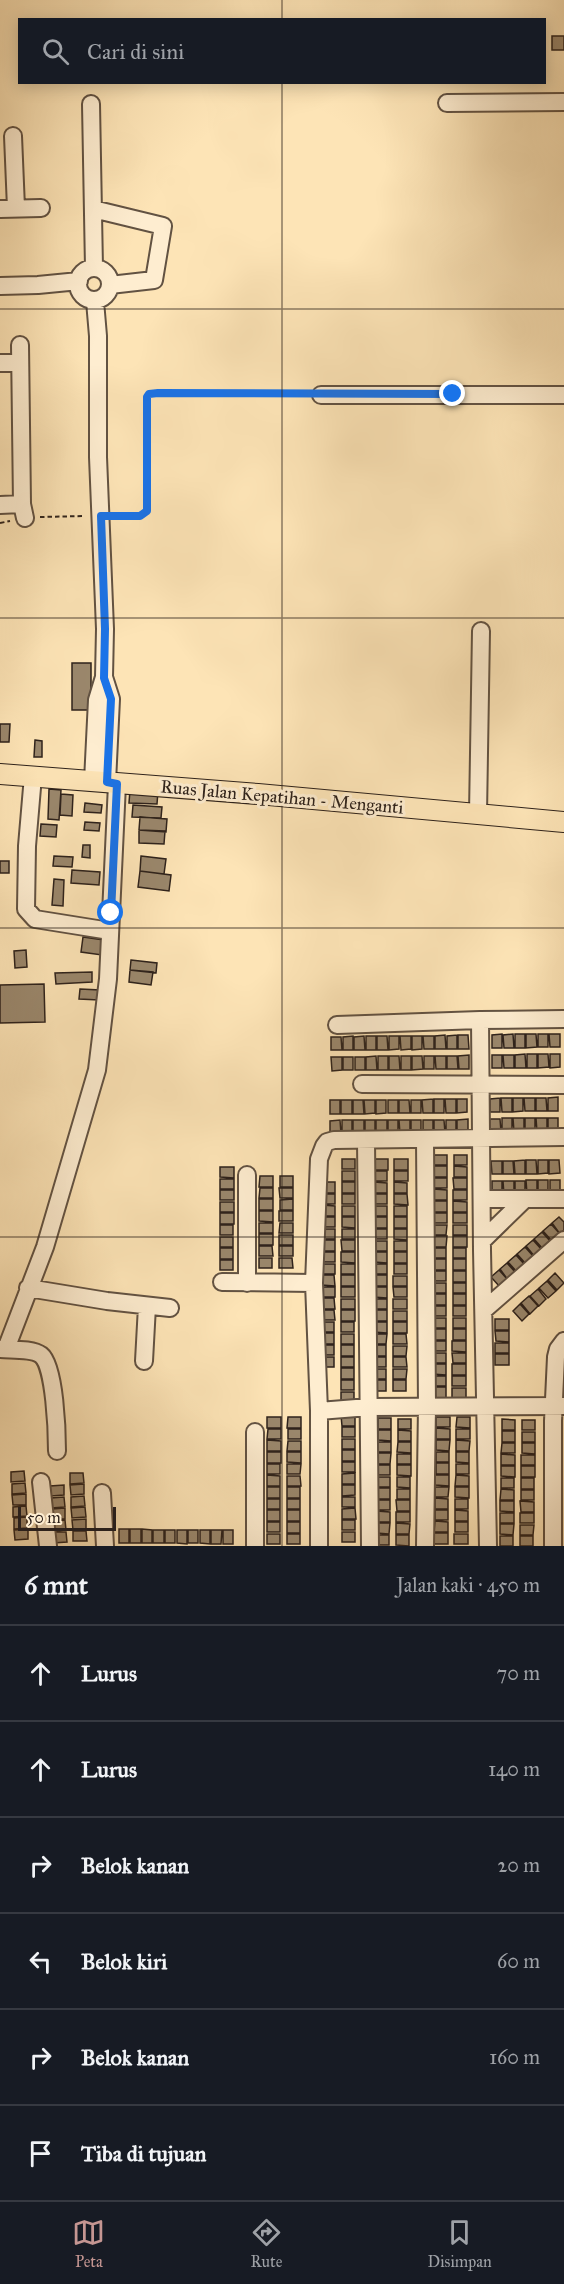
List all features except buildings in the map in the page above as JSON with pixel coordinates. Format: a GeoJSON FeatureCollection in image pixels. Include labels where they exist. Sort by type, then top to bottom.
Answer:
{"type":"FeatureCollection","features":[{"type":"Feature","properties":{"kind":"main road","name":"Ruas Jalan Kepatihan - Menganti"},"geometry":{"type":"LineString","coordinates":[[0,774],[564,822]]}},
{"type":"Feature","properties":{"kind":"street"},"geometry":{"type":"LineString","coordinates":[[447,103],[564,102]]}},
{"type":"Feature","properties":{"kind":"street"},"geometry":{"type":"LineString","coordinates":[[91,104],[94,268]]}},
{"type":"Feature","properties":{"kind":"street"},"geometry":{"type":"LineString","coordinates":[[14,136],[8,209],[41,208]]}},
{"type":"Feature","properties":{"kind":"street"},"geometry":{"type":"LineString","coordinates":[[93,209],[163,226],[154,280],[110,285]]}},
{"type":"Feature","properties":{"kind":"street"},"geometry":{"type":"LineString","coordinates":[[94,268],[99,269],[108,275],[110,285],[107,295],[95,300],[83,296],[79,281],[84,272],[94,268]]}},
{"type":"Feature","properties":{"kind":"street"},"geometry":{"type":"LineString","coordinates":[[0,286],[79,281]]}},
{"type":"Feature","properties":{"kind":"street"},"geometry":{"type":"LineString","coordinates":[[57,1451],[56,1408],[45,1360],[39,1353],[3,1349],[45,1247],[97,1070],[107,988],[110,931],[106,782],[97,700],[104,678],[105,629],[98,457],[98,336],[95,300]]}},
{"type":"Feature","properties":{"kind":"street"},"geometry":{"type":"LineString","coordinates":[[0,505],[24,511],[20,345]]}},
{"type":"Feature","properties":{"kind":"street"},"geometry":{"type":"LineString","coordinates":[[0,363],[20,363]]}},
{"type":"Feature","properties":{"kind":"street"},"geometry":{"type":"LineString","coordinates":[[321,395],[564,395]]}},
{"type":"Feature","properties":{"kind":"street"},"geometry":{"type":"LineString","coordinates":[[478,814],[481,631]]}},
{"type":"Feature","properties":{"kind":"street"},"geometry":{"type":"LineString","coordinates":[[33,777],[26,855],[26,909],[35,919],[110,931]]}},
{"type":"Feature","properties":{"kind":"street"},"geometry":{"type":"LineString","coordinates":[[337,1025],[564,1019]]}},
{"type":"Feature","properties":{"kind":"street"},"geometry":{"type":"LineString","coordinates":[[480,1020],[488,1546]]}},
{"type":"Feature","properties":{"kind":"street"},"geometry":{"type":"LineString","coordinates":[[362,1084],[481,1086],[564,1084]]}},
{"type":"Feature","properties":{"kind":"street"},"geometry":{"type":"LineString","coordinates":[[319,1546],[319,1411],[314,1283],[319,1166],[322,1150],[327,1142],[334,1140],[564,1137]]}},
{"type":"Feature","properties":{"kind":"street"},"geometry":{"type":"LineString","coordinates":[[366,1140],[370,1546]]}},
{"type":"Feature","properties":{"kind":"street"},"geometry":{"type":"LineString","coordinates":[[425,1140],[427,1406],[425,1546]]}},
{"type":"Feature","properties":{"kind":"street"},"geometry":{"type":"LineString","coordinates":[[247,1175],[248,1283]]}},
{"type":"Feature","properties":{"kind":"street"},"geometry":{"type":"LineString","coordinates":[[482,1199],[564,1199]]}},
{"type":"Feature","properties":{"kind":"street"},"geometry":{"type":"LineString","coordinates":[[482,1241],[525,1199]]}},
{"type":"Feature","properties":{"kind":"street"},"geometry":{"type":"LineString","coordinates":[[484,1310],[564,1240]]}},
{"type":"Feature","properties":{"kind":"street"},"geometry":{"type":"LineString","coordinates":[[222,1282],[314,1283]]}},
{"type":"Feature","properties":{"kind":"street"},"geometry":{"type":"LineString","coordinates":[[28,1288],[170,1308]]}},
{"type":"Feature","properties":{"kind":"street"},"geometry":{"type":"LineString","coordinates":[[144,1361],[147,1306]]}},
{"type":"Feature","properties":{"kind":"street"},"geometry":{"type":"LineString","coordinates":[[553,1546],[559,1406],[556,1357],[564,1341]]}},
{"type":"Feature","properties":{"kind":"street"},"geometry":{"type":"LineString","coordinates":[[319,1411],[369,1407],[559,1406]]}},
{"type":"Feature","properties":{"kind":"street"},"geometry":{"type":"LineString","coordinates":[[255,1432],[255,1546]]}},
{"type":"Feature","properties":{"kind":"street"},"geometry":{"type":"LineString","coordinates":[[41,1482],[48,1546]]}},
{"type":"Feature","properties":{"kind":"street"},"geometry":{"type":"LineString","coordinates":[[102,1493],[105,1546]]}},
{"type":"Feature","properties":{"kind":"path"},"geometry":{"type":"LineString","coordinates":[[24,511],[140,516],[147,511],[146,401],[149,394],[321,395]]}},
{"type":"Feature","properties":{"kind":"route"},"geometry":{"type":"LineString","coordinates":[[111,913],[117,784],[107,782],[111,699],[104,678],[105,629],[101,516],[140,516],[147,511],[147,397],[149,394],[158,393],[453,394]]}}]}
